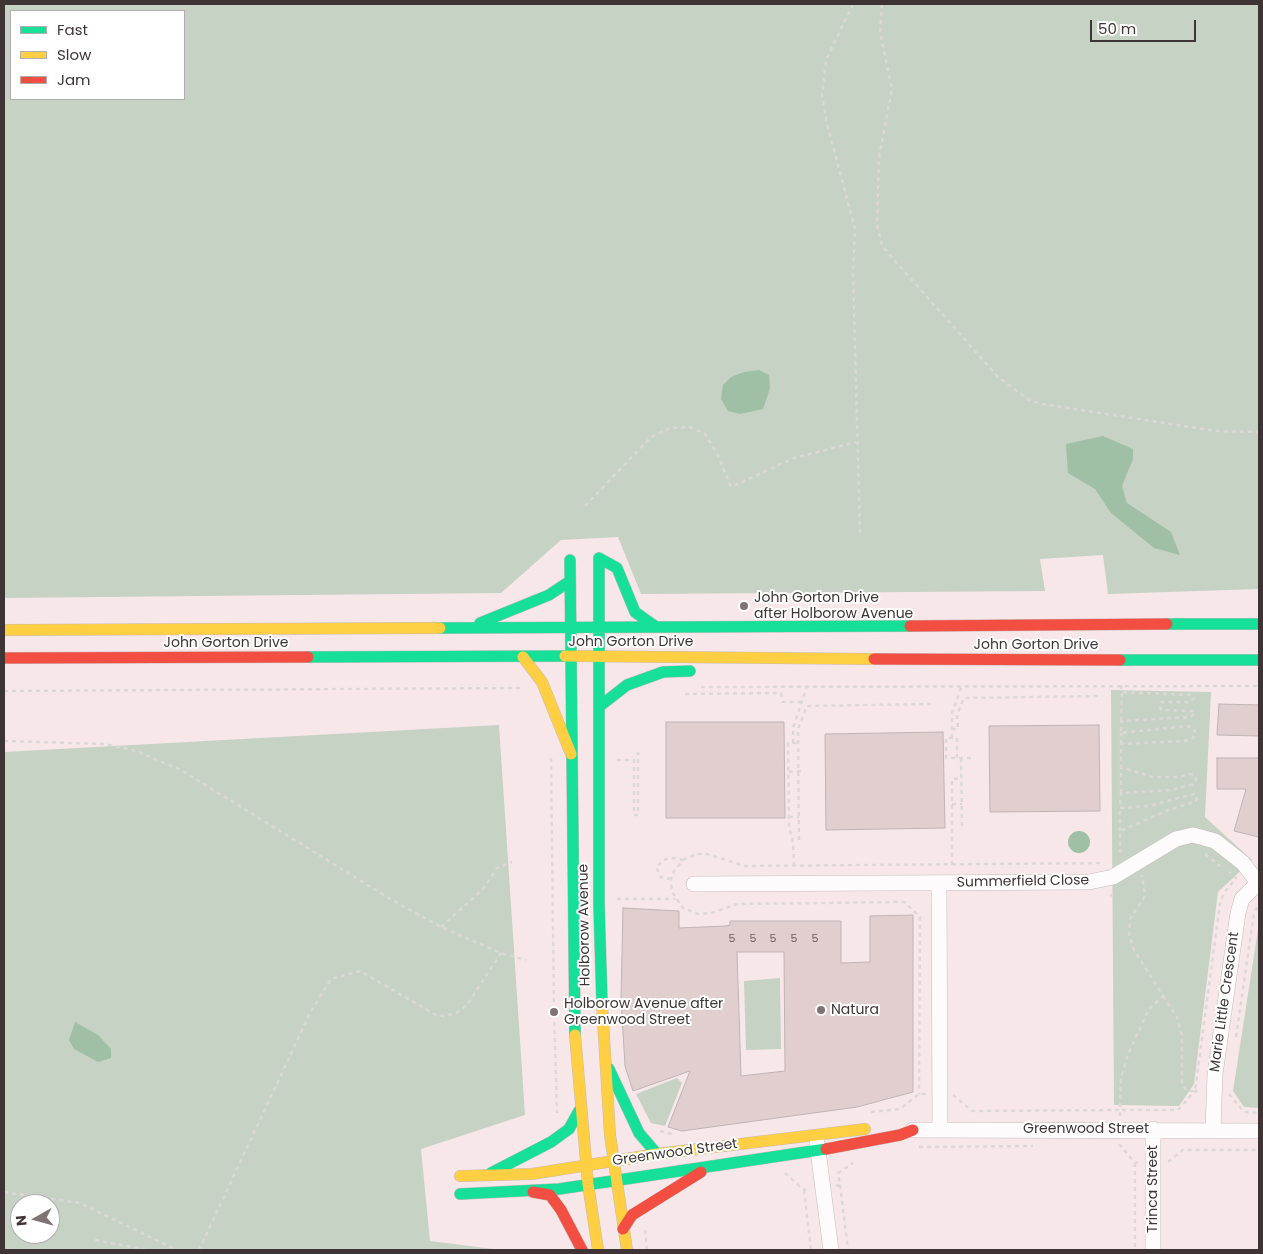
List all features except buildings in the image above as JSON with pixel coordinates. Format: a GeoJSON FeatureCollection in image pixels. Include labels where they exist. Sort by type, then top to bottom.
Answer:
{"type":"FeatureCollection","features":[{"type":"Feature","properties":{"kind":"main road","name":"Holborow Avenue"},"geometry":{"type":"LineString","coordinates":[[627,1250],[613,1161],[604,1058],[599,905],[599,558],[617,568],[636,612],[656,627]]}},
{"type":"Feature","properties":{"kind":"main road","name":"Holborow Avenue"},"geometry":{"type":"LineString","coordinates":[[570,560],[572,994],[585,1165],[598,1250]]}},
{"type":"Feature","properties":{"kind":"main road"},"geometry":{"type":"LineString","coordinates":[[467,628],[549,594],[570,581]]}},
{"type":"Feature","properties":{"kind":"main road","name":"John Gorton Drive"},"geometry":{"type":"LineString","coordinates":[[4,630],[1259,624]]}},
{"type":"Feature","properties":{"kind":"main road"},"geometry":{"type":"LineString","coordinates":[[1073,625],[1081,635]]}},
{"type":"Feature","properties":{"kind":"main road","name":"John Gorton Drive"},"geometry":{"type":"LineString","coordinates":[[4,658],[600,657],[1259,660]]}},
{"type":"Feature","properties":{"kind":"main road"},"geometry":{"type":"LineString","coordinates":[[523,658],[542,682],[571,754]]}},
{"type":"Feature","properties":{"kind":"main road"},"geometry":{"type":"LineString","coordinates":[[720,670],[759,668],[800,658]]}},
{"type":"Feature","properties":{"kind":"main road"},"geometry":{"type":"LineString","coordinates":[[600,706],[627,685],[663,672],[701,670]]}},
{"type":"Feature","properties":{"kind":"main road"},"geometry":{"type":"LineString","coordinates":[[604,1058],[639,1133],[657,1154]]}},
{"type":"Feature","properties":{"kind":"main road"},"geometry":{"type":"LineString","coordinates":[[484,1176],[552,1142],[569,1130],[580,1111]]}},
{"type":"Feature","properties":{"kind":"main road","name":"Greenwood Street"},"geometry":{"type":"LineString","coordinates":[[460,1176],[532,1174],[657,1154],[899,1125],[914,1130]]}},
{"type":"Feature","properties":{"kind":"main road","name":"Greenwood Street"},"geometry":{"type":"LineString","coordinates":[[460,1194],[533,1192],[818,1151],[914,1130]]}},
{"type":"Feature","properties":{"kind":"main road"},"geometry":{"type":"LineString","coordinates":[[623,1229],[632,1215],[648,1203],[710,1167]]}},
{"type":"Feature","properties":{"kind":"main road"},"geometry":{"type":"LineString","coordinates":[[533,1192],[550,1196],[561,1210],[582,1250]]}},
{"type":"Feature","properties":{"kind":"street","name":"Summerfield Close"},"geometry":{"type":"LineString","coordinates":[[694,884],[1089,882],[1113,877],[1135,866],[1176,839],[1193,835],[1215,841],[1243,863],[1259,882]]}},
{"type":"Feature","properties":{"kind":"street","name":"Marie Little Crescent"},"geometry":{"type":"LineString","coordinates":[[1213,1130],[1215,1074],[1238,913],[1242,899],[1259,882]]}},
{"type":"Feature","properties":{"kind":"street","name":"Summerfield Close"},"geometry":{"type":"LineString","coordinates":[[939,884],[940,1130]]}},
{"type":"Feature","properties":{"kind":"street","name":"Trinca Street"},"geometry":{"type":"LineString","coordinates":[[1153,1129],[1153,1250]]}},
{"type":"Feature","properties":{"kind":"street","name":"Greenwood Street"},"geometry":{"type":"LineString","coordinates":[[914,1130],[1259,1130]]}},
{"type":"Feature","properties":{"kind":"street"},"geometry":{"type":"LineString","coordinates":[[816,1135],[831,1250]]}},
{"type":"Feature","properties":{"kind":"path"},"geometry":{"type":"LineString","coordinates":[[853,4],[826,60],[822,96],[826,120],[855,229],[853,272],[860,534]]}},
{"type":"Feature","properties":{"kind":"path"},"geometry":{"type":"LineString","coordinates":[[882,4],[880,32],[892,89],[879,157],[877,225],[882,245],[888,253],[998,377],[1029,400],[1042,404],[1216,431],[1259,432]]}},
{"type":"Feature","properties":{"kind":"path"},"geometry":{"type":"LineString","coordinates":[[585,506],[650,437],[670,428],[690,427],[705,434],[717,453],[732,487],[794,458],[857,442]]}},
{"type":"Feature","properties":{"kind":"path"},"geometry":{"type":"LineString","coordinates":[[952,738],[952,713],[962,685]]}},
{"type":"Feature","properties":{"kind":"path"},"geometry":{"type":"LineString","coordinates":[[700,687],[962,685],[1259,686]]}},
{"type":"Feature","properties":{"kind":"path"},"geometry":{"type":"LineString","coordinates":[[1122,685],[1121,853],[1135,866],[1142,876],[1146,896],[1130,919],[1129,934],[1134,950],[1177,1017],[1182,1035],[1182,1084],[1188,1091],[1195,1091],[1220,903],[1224,893],[1236,878],[1198,851]]}},
{"type":"Feature","properties":{"kind":"path"},"geometry":{"type":"LineString","coordinates":[[793,743],[793,728],[807,686]]}},
{"type":"Feature","properties":{"kind":"path"},"geometry":{"type":"LineString","coordinates":[[4,691],[529,688]]}},
{"type":"Feature","properties":{"kind":"path"},"geometry":{"type":"LineString","coordinates":[[1121,721],[1190,717],[1195,714],[1193,711],[1162,710],[1159,706],[1162,702],[1191,702],[1194,698],[1191,694],[1122,692]]}},
{"type":"Feature","properties":{"kind":"path"},"geometry":{"type":"LineString","coordinates":[[685,694],[781,693],[783,702],[803,702]]}},
{"type":"Feature","properties":{"kind":"path"},"geometry":{"type":"LineString","coordinates":[[952,729],[958,729],[957,715],[964,698],[1099,696]]}},
{"type":"Feature","properties":{"kind":"path"},"geometry":{"type":"LineString","coordinates":[[799,840],[798,729],[807,706],[933,704]]}},
{"type":"Feature","properties":{"kind":"path"},"geometry":{"type":"LineString","coordinates":[[1121,734],[1187,726],[1193,728],[1196,733],[1193,738],[1185,741],[1121,744]]}},
{"type":"Feature","properties":{"kind":"path"},"geometry":{"type":"LineString","coordinates":[[957,758],[957,738],[946,738],[946,758],[957,758],[972,758]]}},
{"type":"Feature","properties":{"kind":"path"},"geometry":{"type":"LineString","coordinates":[[4,741],[106,744],[136,751],[181,770],[392,900],[441,927],[501,953],[526,960]]}},
{"type":"Feature","properties":{"kind":"path"},"geometry":{"type":"LineString","coordinates":[[794,866],[794,842],[788,827],[788,743],[798,743]]}},
{"type":"Feature","properties":{"kind":"path"},"geometry":{"type":"LineString","coordinates":[[550,751],[554,1012],[558,1105],[556,1122]]}},
{"type":"Feature","properties":{"kind":"path"},"geometry":{"type":"LineString","coordinates":[[617,760],[634,760],[634,816],[638,815],[638,752]]}},
{"type":"Feature","properties":{"kind":"path"},"geometry":{"type":"LineString","coordinates":[[961,758],[962,826]]}},
{"type":"Feature","properties":{"kind":"path"},"geometry":{"type":"LineString","coordinates":[[1121,767],[1152,777],[1178,777],[1191,774],[1195,776],[1196,780],[1194,784],[1172,790],[1121,793]]}},
{"type":"Feature","properties":{"kind":"path"},"geometry":{"type":"LineString","coordinates":[[789,772],[805,771]]}},
{"type":"Feature","properties":{"kind":"path"},"geometry":{"type":"LineString","coordinates":[[952,865],[952,779],[962,778]]}},
{"type":"Feature","properties":{"kind":"path"},"geometry":{"type":"LineString","coordinates":[[1120,808],[1137,808],[1194,794],[1198,797],[1196,801],[1166,811],[1120,831]]}},
{"type":"Feature","properties":{"kind":"path"},"geometry":{"type":"LineString","coordinates":[[952,804],[962,804]]}},
{"type":"Feature","properties":{"kind":"path"},"geometry":{"type":"LineString","coordinates":[[788,817],[799,817]]}},
{"type":"Feature","properties":{"kind":"path"},"geometry":{"type":"LineString","coordinates":[[1114,858],[1121,853]]}},
{"type":"Feature","properties":{"kind":"path"},"geometry":{"type":"LineString","coordinates":[[918,1094],[920,917],[904,902],[737,904],[711,913],[698,914],[683,908],[675,899],[671,879],[674,871],[683,860],[697,854],[706,854],[745,866],[1106,863]]}},
{"type":"Feature","properties":{"kind":"path"},"geometry":{"type":"LineString","coordinates":[[671,879],[661,877],[656,867],[666,859],[683,860]]}},
{"type":"Feature","properties":{"kind":"path"},"geometry":{"type":"LineString","coordinates":[[441,927],[483,889],[497,868],[512,862]]}},
{"type":"Feature","properties":{"kind":"path"},"geometry":{"type":"LineString","coordinates":[[617,899],[675,899]]}},
{"type":"Feature","properties":{"kind":"path"},"geometry":{"type":"LineString","coordinates":[[1235,1046],[1254,913],[1259,904]]}},
{"type":"Feature","properties":{"kind":"path"},"geometry":{"type":"LineString","coordinates":[[199,1250],[310,1013],[331,979],[360,971],[436,1015],[445,1016],[456,1013],[467,1005],[501,953]]}},
{"type":"Feature","properties":{"kind":"path"},"geometry":{"type":"LineString","coordinates":[[868,1113],[900,1109],[918,1094],[955,1095],[972,1111],[1120,1110],[1121,1078],[1128,1054],[1149,1009],[1163,996]]}},
{"type":"Feature","properties":{"kind":"path"},"geometry":{"type":"LineString","coordinates":[[1228,1093],[1244,1112],[1259,1113]]}},
{"type":"Feature","properties":{"kind":"path"},"geometry":{"type":"LineString","coordinates":[[656,1130],[673,1134]]}},
{"type":"Feature","properties":{"kind":"path"},"geometry":{"type":"LineString","coordinates":[[912,1148],[1040,1146]]}},
{"type":"Feature","properties":{"kind":"path"},"geometry":{"type":"LineString","coordinates":[[848,1250],[838,1173],[856,1161]]}},
{"type":"Feature","properties":{"kind":"path"},"geometry":{"type":"LineString","coordinates":[[1135,1163],[1135,1250]]}},
{"type":"Feature","properties":{"kind":"path"},"geometry":{"type":"LineString","coordinates":[[776,1174],[786,1173],[804,1190],[811,1250]]}},
{"type":"Feature","properties":{"kind":"path"},"geometry":{"type":"LineString","coordinates":[[804,1190],[840,1185]]}},
{"type":"Feature","properties":{"kind":"path"},"geometry":{"type":"LineString","coordinates":[[4,1192],[80,1203],[176,1250]]}},
{"type":"Feature","properties":{"kind":"path"},"geometry":{"type":"LineString","coordinates":[[644,1231],[648,1250]]}},
{"type":"Feature","properties":{"kind":"path"},"geometry":{"type":"LineString","coordinates":[[95,1240],[148,1250]]}},
{"type":"Feature","properties":{"kind":"shaded area"},"geometry":{"type":"Polygon","coordinates":[[[4,4],[1259,4],[1259,589],[1108,594],[1103,555],[1040,559],[1045,591],[641,594],[618,537],[561,540],[501,593],[4,598],[4,4]]]}},
{"type":"Feature","properties":{"kind":"shaded area"},"geometry":{"type":"Polygon","coordinates":[[[759,370],[769,375],[770,388],[763,409],[740,414],[728,411],[721,399],[723,385],[731,377],[744,372],[759,370]]]}},
{"type":"Feature","properties":{"kind":"shaded area"},"geometry":{"type":"Polygon","coordinates":[[[1103,436],[1133,449],[1133,459],[1122,486],[1127,503],[1171,532],[1180,555],[1154,548],[1111,513],[1095,489],[1068,473],[1066,444],[1103,436]]]}},
{"type":"Feature","properties":{"kind":"shaded area"},"geometry":{"type":"Polygon","coordinates":[[[1111,690],[1211,692],[1205,817],[1252,860],[1218,892],[1194,1084],[1179,1106],[1114,1105],[1111,690]]]}},
{"type":"Feature","properties":{"kind":"shaded area"},"geometry":{"type":"Polygon","coordinates":[[[499,725],[525,1115],[421,1149],[430,1241],[501,1250],[4,1250],[4,752],[499,725]]]}},
{"type":"Feature","properties":{"kind":"shaded area"},"geometry":{"type":"Polygon","coordinates":[[[1079,831],[1089,838],[1090,842],[1083,852],[1079,853],[1069,846],[1068,842],[1075,832],[1079,831]]]}},
{"type":"Feature","properties":{"kind":"shaded area"},"geometry":{"type":"Polygon","coordinates":[[[1259,923],[1259,1108],[1244,1107],[1233,1091],[1259,923]]]}},
{"type":"Feature","properties":{"kind":"shaded area"},"geometry":{"type":"Polygon","coordinates":[[[780,978],[781,1049],[746,1050],[744,981],[780,978]]]}},
{"type":"Feature","properties":{"kind":"shaded area"},"geometry":{"type":"Polygon","coordinates":[[[75,1022],[98,1035],[111,1049],[111,1058],[98,1062],[74,1049],[69,1040],[75,1022]]]}},
{"type":"Feature","properties":{"kind":"shaded area"},"geometry":{"type":"Polygon","coordinates":[[[677,1078],[682,1083],[665,1126],[651,1123],[636,1094],[677,1078]]]}},
{"type":"Feature","properties":{"kind":"traffic: fast"},"geometry":{"type":"LineString","coordinates":[[599,558],[599,905],[602,1004]]}},
{"type":"Feature","properties":{"kind":"traffic: fast"},"geometry":{"type":"LineString","coordinates":[[599,558],[617,568],[635,612],[656,627]]}},
{"type":"Feature","properties":{"kind":"traffic: fast"},"geometry":{"type":"LineString","coordinates":[[570,560],[575,1035]]}},
{"type":"Feature","properties":{"kind":"traffic: fast"},"geometry":{"type":"LineString","coordinates":[[480,623],[549,595],[570,581]]}},
{"type":"Feature","properties":{"kind":"traffic: fast"},"geometry":{"type":"LineString","coordinates":[[1167,624],[1259,624]]}},
{"type":"Feature","properties":{"kind":"traffic: fast"},"geometry":{"type":"LineString","coordinates":[[440,628],[910,626]]}},
{"type":"Feature","properties":{"kind":"traffic: fast"},"geometry":{"type":"LineString","coordinates":[[308,657],[565,656]]}},
{"type":"Feature","properties":{"kind":"traffic: fast"},"geometry":{"type":"LineString","coordinates":[[1120,660],[1259,660]]}},
{"type":"Feature","properties":{"kind":"traffic: fast"},"geometry":{"type":"LineString","coordinates":[[600,706],[627,685],[663,672],[690,671]]}},
{"type":"Feature","properties":{"kind":"traffic: fast"},"geometry":{"type":"LineString","coordinates":[[609,1069],[639,1133],[657,1154]]}},
{"type":"Feature","properties":{"kind":"traffic: fast"},"geometry":{"type":"LineString","coordinates":[[491,1173],[551,1142],[569,1129],[579,1111]]}},
{"type":"Feature","properties":{"kind":"traffic: fast"},"geometry":{"type":"LineString","coordinates":[[460,1194],[559,1189],[826,1149]]}},
{"type":"Feature","properties":{"kind":"traffic: slow"},"geometry":{"type":"LineString","coordinates":[[4,630],[440,628]]}},
{"type":"Feature","properties":{"kind":"traffic: slow"},"geometry":{"type":"LineString","coordinates":[[565,656],[874,659]]}},
{"type":"Feature","properties":{"kind":"traffic: slow"},"geometry":{"type":"LineString","coordinates":[[523,657],[542,682],[571,754]]}},
{"type":"Feature","properties":{"kind":"traffic: slow"},"geometry":{"type":"LineString","coordinates":[[602,1004],[610,1135],[627,1250]]}},
{"type":"Feature","properties":{"kind":"traffic: slow"},"geometry":{"type":"LineString","coordinates":[[575,1035],[588,1184],[598,1250]]}},
{"type":"Feature","properties":{"kind":"traffic: slow"},"geometry":{"type":"LineString","coordinates":[[460,1176],[532,1174],[657,1154],[865,1129]]}},
{"type":"Feature","properties":{"kind":"traffic: jam"},"geometry":{"type":"LineString","coordinates":[[910,626],[1167,624]]}},
{"type":"Feature","properties":{"kind":"traffic: jam"},"geometry":{"type":"LineString","coordinates":[[4,658],[308,657]]}},
{"type":"Feature","properties":{"kind":"traffic: jam"},"geometry":{"type":"LineString","coordinates":[[874,659],[1120,660]]}},
{"type":"Feature","properties":{"kind":"traffic: jam"},"geometry":{"type":"LineString","coordinates":[[826,1149],[900,1135],[913,1130]]}},
{"type":"Feature","properties":{"kind":"traffic: jam"},"geometry":{"type":"LineString","coordinates":[[623,1229],[632,1215],[701,1172]]}},
{"type":"Feature","properties":{"kind":"traffic: jam"},"geometry":{"type":"LineString","coordinates":[[533,1192],[550,1195],[561,1210],[582,1250]]}},
{"type":"Feature","properties":{"kind":"place","name":"John Gorton Drive after Holborow Avenue"},"geometry":{"type":"Point","coordinates":[744,606]}},
{"type":"Feature","properties":{"kind":"place","name":"Natura"},"geometry":{"type":"Point","coordinates":[821,1010]}},
{"type":"Feature","properties":{"kind":"place","name":"Holborow Avenue after Greenwood Street"},"geometry":{"type":"Point","coordinates":[554,1012]}}]}
